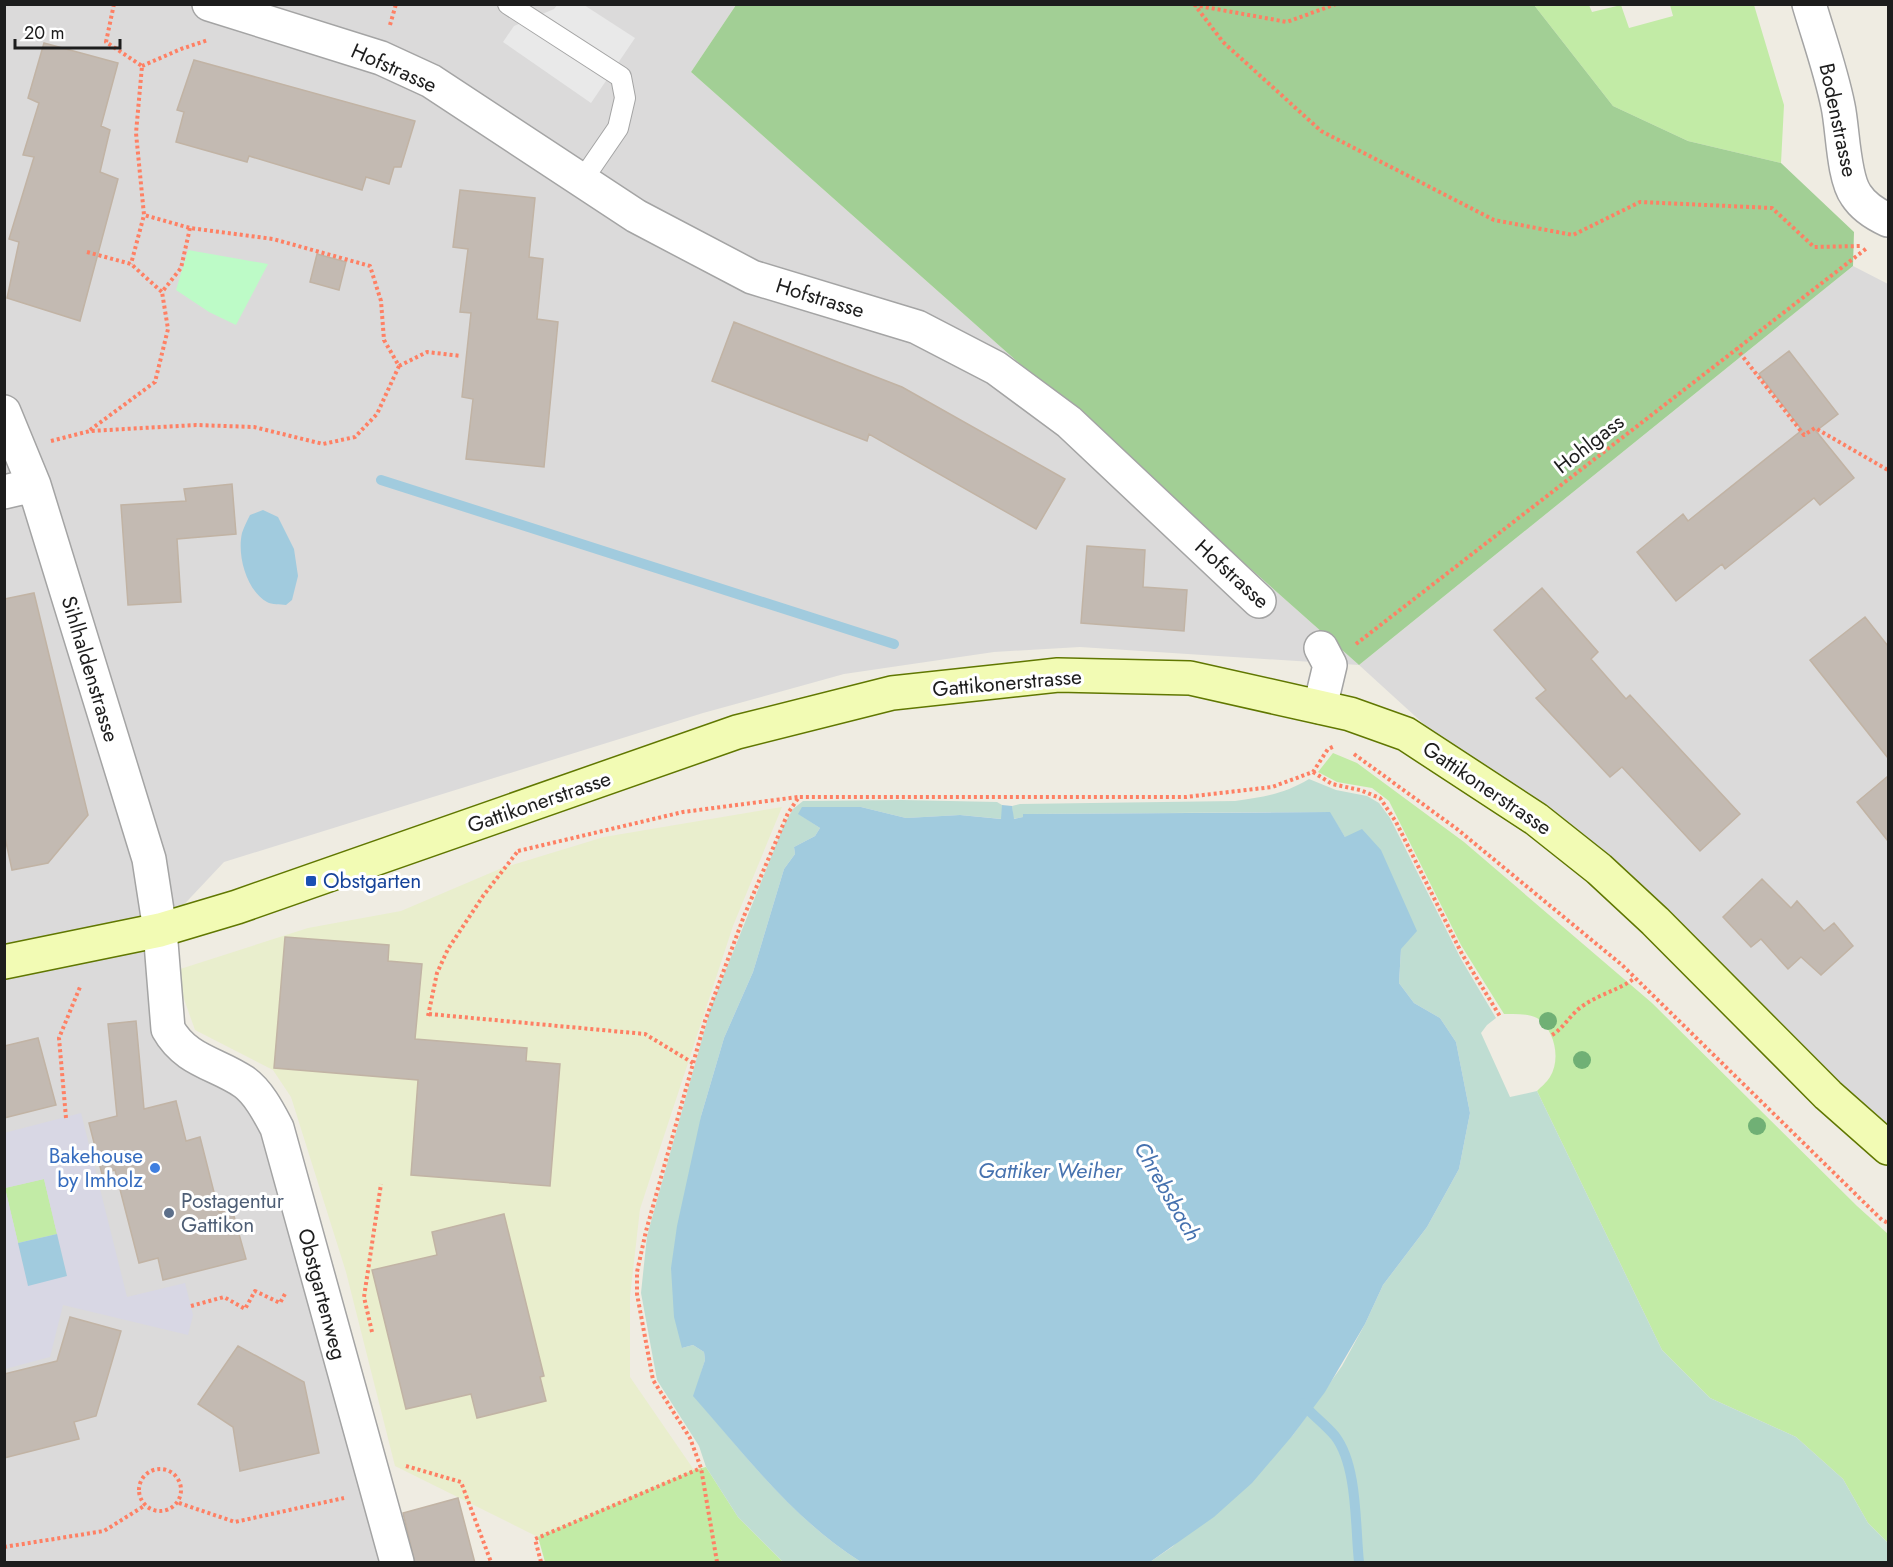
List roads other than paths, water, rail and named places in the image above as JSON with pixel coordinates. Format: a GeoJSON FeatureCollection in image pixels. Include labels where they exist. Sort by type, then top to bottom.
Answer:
{"type":"FeatureCollection","features":[{"type":"Feature","properties":{"kind":"main road","name":"Gattikonerstrasse"},"geometry":{"type":"LineString","coordinates":[[4,962],[160,930],[237,908],[737,732],[892,693],[1058,675],[1190,678],[1350,714],[1406,734],[1536,819],[1599,869],[1655,921],[1828,1095],[1888,1148]]}},
{"type":"Feature","properties":{"kind":"street","name":"Bodenstrasse"},"geometry":{"type":"LineString","coordinates":[[1809,4],[1838,107],[1846,166],[1855,195],[1873,211],[1888,220]]}},
{"type":"Feature","properties":{"kind":"street","name":"Hofstrasse"},"geometry":{"type":"LineString","coordinates":[[220,8],[381,58],[431,81],[636,216],[752,277],[917,327],[996,368],[1069,422],[1259,601]]}},
{"type":"Feature","properties":{"kind":"street","name":"Sihlhaldenstrasse"},"geometry":{"type":"LineString","coordinates":[[4,412],[19,488],[149,859],[160,930]]}},
{"type":"Feature","properties":{"kind":"street"},"geometry":{"type":"LineString","coordinates":[[1320,707],[1330,665],[1337,647]]}},
{"type":"Feature","properties":{"kind":"street","name":"Obstgartenweg"},"geometry":{"type":"LineString","coordinates":[[160,930],[168,1029],[176,1043],[191,1055],[246,1083],[265,1107],[277,1128],[397,1563]]}},
{"type":"Feature","properties":{"kind":"lane"},"geometry":{"type":"LineString","coordinates":[[508,4],[621,76],[625,98],[618,128],[583,179]]}},
{"type":"Feature","properties":{"kind":"water"},"geometry":{"type":"Polygon","coordinates":[[[263,510],[278,517],[294,549],[298,576],[292,600],[286,605],[269,603],[260,596],[249,581],[242,561],[241,542],[244,528],[250,515],[263,510]]]}},
{"type":"Feature","properties":{"kind":"water","name":"Gattiker Weiher"},"geometry":{"type":"Polygon","coordinates":[[[1002,805],[1012,806],[1014,819],[1023,817],[1023,814],[1330,812],[1345,837],[1362,829],[1381,850],[1417,931],[1401,949],[1399,983],[1414,1003],[1440,1018],[1456,1042],[1470,1113],[1459,1169],[1427,1227],[1383,1285],[1365,1324],[1325,1392],[1293,1435],[1252,1483],[1214,1517],[1150,1562],[861,1562],[814,1527],[792,1507],[693,1396],[705,1360],[704,1352],[693,1345],[682,1348],[674,1317],[671,1268],[677,1226],[701,1116],[724,1038],[753,972],[784,869],[795,854],[794,847],[815,836],[820,828],[798,814],[802,807],[861,807],[906,818],[960,815],[1001,819],[1002,805]]]}},
{"type":"Feature","properties":{"kind":"water"},"geometry":{"type":"Polygon","coordinates":[[[57,1234],[67,1276],[28,1286],[18,1243],[57,1234]]]}},
{"type":"Feature","properties":{"kind":"waterway"},"geometry":{"type":"LineString","coordinates":[[381,480],[894,644]]}},
{"type":"Feature","properties":{"kind":"waterway","name":"Chrebsbach"},"geometry":{"type":"LineString","coordinates":[[1302,1403],[1335,1436],[1348,1463],[1354,1497],[1359,1562]]}},
{"type":"Feature","properties":{"kind":"place","name":"Obstgarten"},"geometry":{"type":"Point","coordinates":[311,881]}},
{"type":"Feature","properties":{"kind":"place","name":"Bakehouse by Imholz"},"geometry":{"type":"Point","coordinates":[155,1168]}},
{"type":"Feature","properties":{"kind":"place","name":"Postagentur Gattikon"},"geometry":{"type":"Point","coordinates":[169,1213]}}]}
